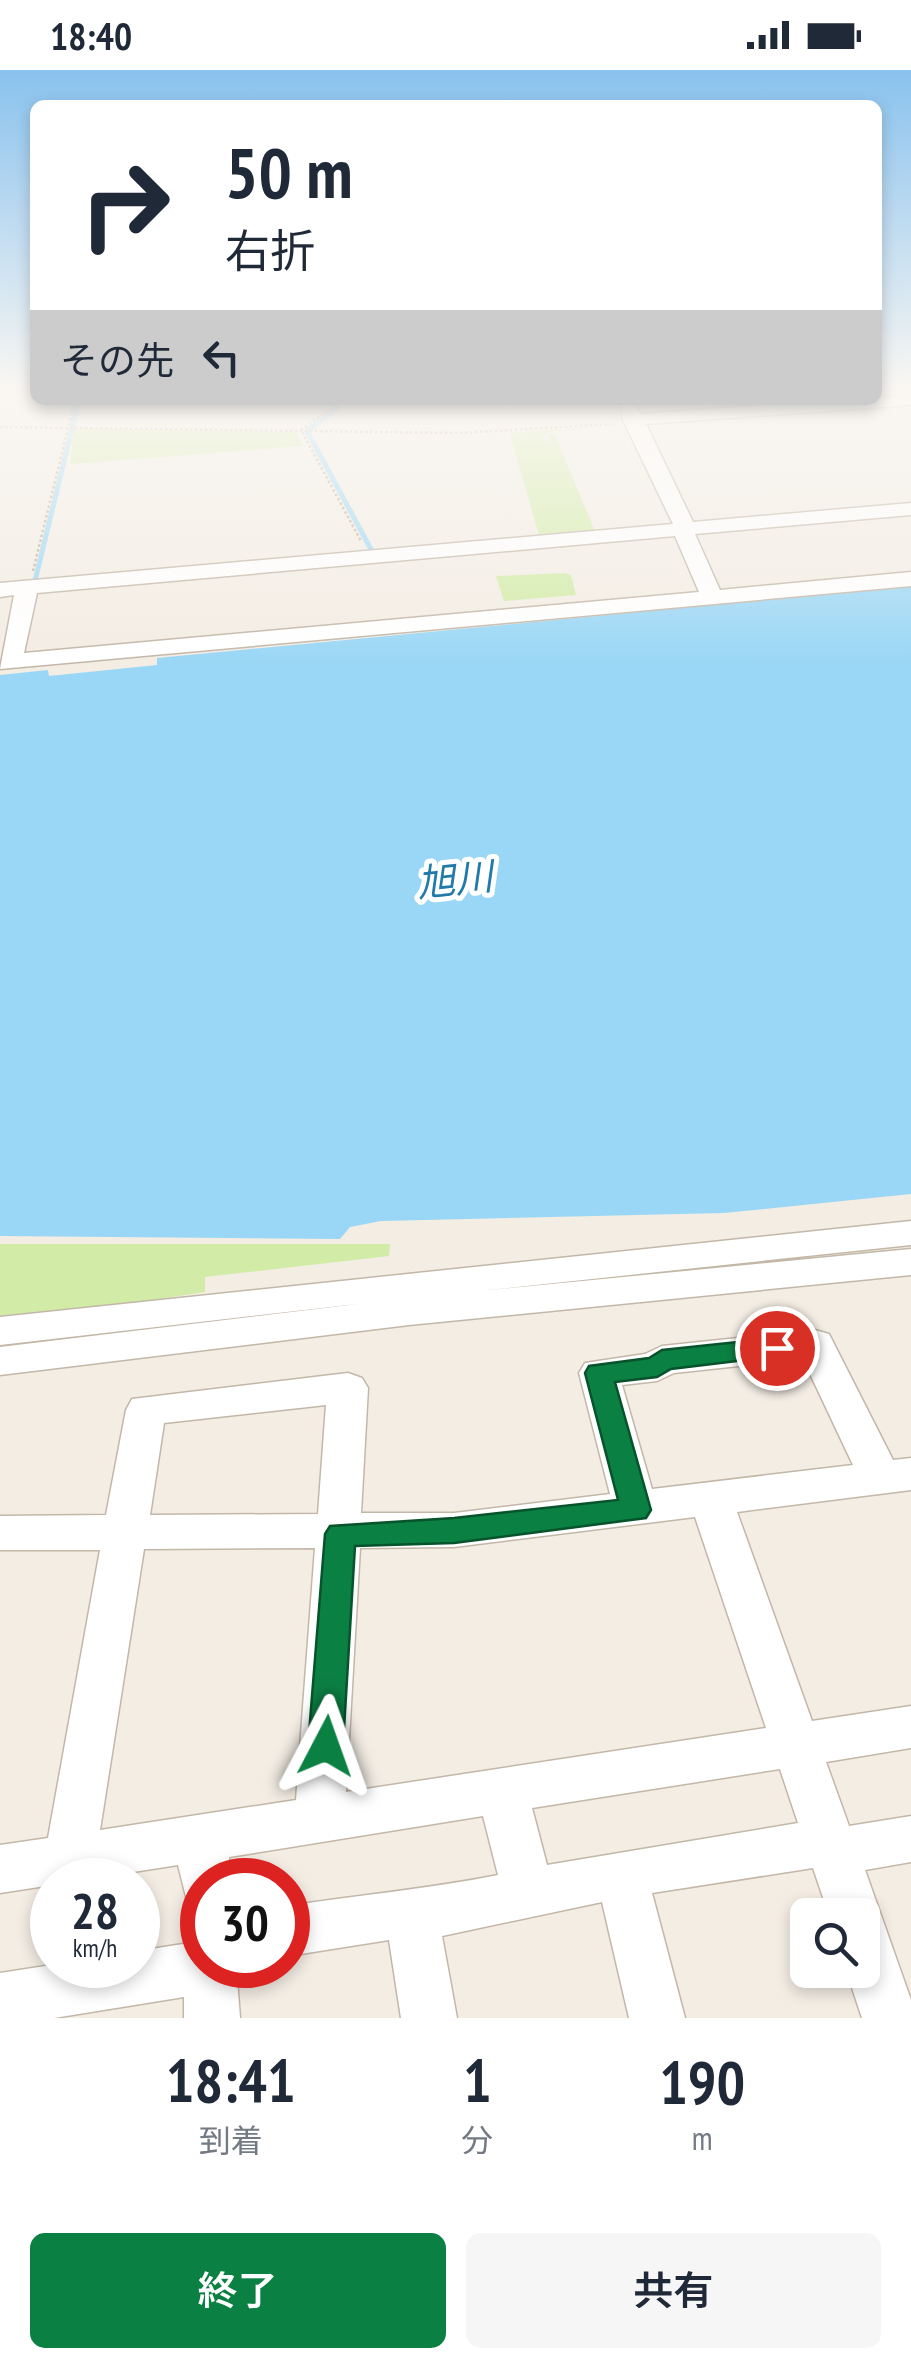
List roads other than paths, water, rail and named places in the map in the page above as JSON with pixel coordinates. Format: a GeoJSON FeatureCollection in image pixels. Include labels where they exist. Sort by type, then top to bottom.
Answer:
{"type":"FeatureCollection","features":[{"type":"Feature","properties":{"kind":"street"},"geometry":{"type":"LineString","coordinates":[[664,480],[712,596]]}},
{"type":"Feature","properties":{"kind":"street"},"geometry":{"type":"LineString","coordinates":[[0,590],[911,509]]}},
{"type":"Feature","properties":{"kind":"street"},"geometry":{"type":"LineString","coordinates":[[26,590],[4,656],[229,634],[244,633],[246,639],[911,579]]}},
{"type":"Feature","properties":{"kind":"street"},"geometry":{"type":"LineString","coordinates":[[0,1332],[71,1320],[911,1233]]}},
{"type":"Feature","properties":{"kind":"street"},"geometry":{"type":"LineString","coordinates":[[0,1361],[409,1311],[911,1262]]}},
{"type":"Feature","properties":{"kind":"street"},"geometry":{"type":"LineString","coordinates":[[0,1534],[454,1530],[636,1510],[896,1476],[815,1344],[662,1360],[657,1367],[599,1373],[636,1510]]}},
{"type":"Feature","properties":{"kind":"street"},"geometry":{"type":"LineString","coordinates":[[320,1816],[348,1388],[146,1410],[70,1858],[203,1857],[320,1816],[506,1803],[800,1757],[911,1727]]}},
{"type":"Feature","properties":{"kind":"street"},"geometry":{"type":"LineString","coordinates":[[711,1500],[848,1898]]}},
{"type":"Feature","properties":{"kind":"street"},"geometry":{"type":"LineString","coordinates":[[506,1803],[528,1892]]}},
{"type":"Feature","properties":{"kind":"street"},"geometry":{"type":"LineString","coordinates":[[310,1928],[392,1915],[412,1917],[620,1874],[911,1839]]}},
{"type":"Feature","properties":{"kind":"street"},"geometry":{"type":"LineString","coordinates":[[0,1869],[30,1864]]}},
{"type":"Feature","properties":{"kind":"street"},"geometry":{"type":"LineString","coordinates":[[620,1874],[657,2018]]}},
{"type":"Feature","properties":{"kind":"street"},"geometry":{"type":"LineString","coordinates":[[412,1917],[428,2018]]}},
{"type":"Feature","properties":{"kind":"street"},"geometry":{"type":"LineString","coordinates":[[0,2000],[180,1985]]}},
{"type":"Feature","properties":{"kind":"street"},"geometry":{"type":"LineString","coordinates":[[880,1988],[890,2018]]}},
{"type":"Feature","properties":{"kind":"water","name":"旭川"},"geometry":{"type":"Polygon","coordinates":[[[911,586],[911,1194],[724,1213],[381,1221],[350,1227],[340,1239],[0,1236],[0,675],[48,670],[49,676],[157,665],[157,658],[911,586]]]}},
{"type":"Feature","properties":{"kind":"waterway"},"geometry":{"type":"LineString","coordinates":[[34,585],[60,480]]}},
{"type":"Feature","properties":{"kind":"waterway"},"geometry":{"type":"LineString","coordinates":[[333,480],[373,553]]}}]}
